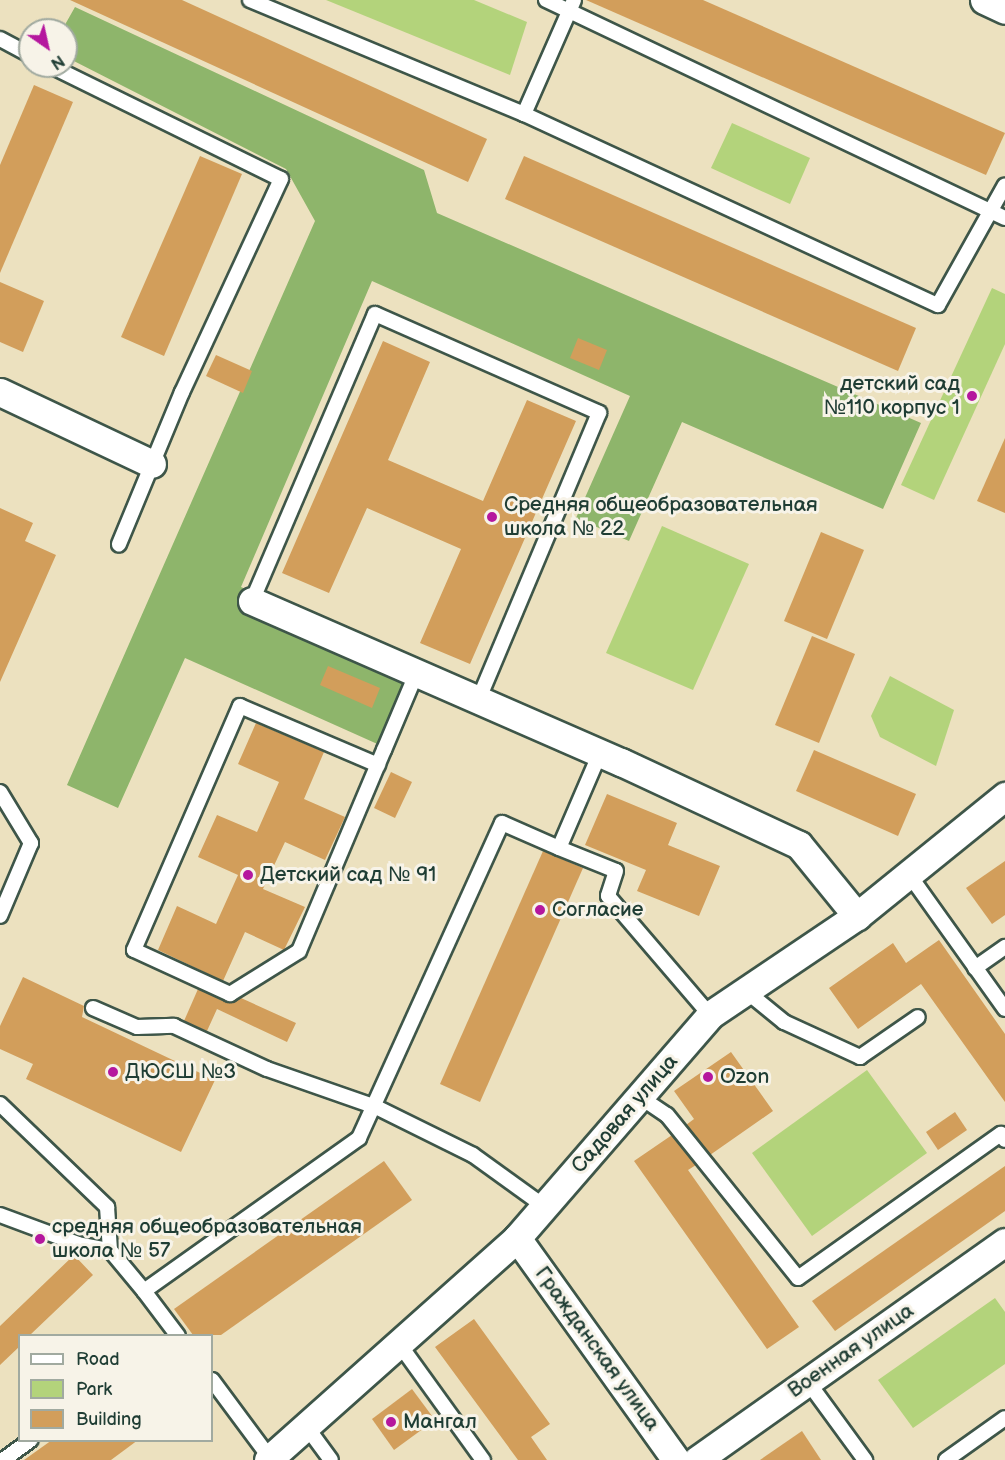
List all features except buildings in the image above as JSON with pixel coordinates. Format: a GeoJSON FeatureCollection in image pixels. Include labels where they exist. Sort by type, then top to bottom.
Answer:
{"type":"FeatureCollection","features":[{"type":"Feature","properties":{"kind":"street"},"geometry":{"type":"LineString","coordinates":[[984,0],[1005,10]]}},
{"type":"Feature","properties":{"kind":"street"},"geometry":{"type":"LineString","coordinates":[[0,392],[152,464]]}},
{"type":"Feature","properties":{"kind":"street"},"geometry":{"type":"LineString","coordinates":[[252,601],[600,753],[800,846],[857,916]]}},
{"type":"Feature","properties":{"kind":"street","name":"Садовая улица"},"geometry":{"type":"LineString","coordinates":[[269,1459],[518,1238],[710,1015],[857,916],[1005,796]]}},
{"type":"Feature","properties":{"kind":"street","name":"Гражданская улица"},"geometry":{"type":"LineString","coordinates":[[518,1238],[676,1460]]}},
{"type":"Feature","properties":{"kind":"street","name":"Военная улица"},"geometry":{"type":"LineString","coordinates":[[697,1460],[1005,1242]]}},
{"type":"Feature","properties":{"kind":"lane"},"geometry":{"type":"LineString","coordinates":[[250,0],[524,114],[938,305],[999,215],[1005,185]]}},
{"type":"Feature","properties":{"kind":"lane"},"geometry":{"type":"LineString","coordinates":[[546,0],[572,5],[999,215]]}},
{"type":"Feature","properties":{"kind":"lane"},"geometry":{"type":"LineString","coordinates":[[524,114],[572,5]]}},
{"type":"Feature","properties":{"kind":"lane"},"geometry":{"type":"LineString","coordinates":[[0,39],[18,49]]}},
{"type":"Feature","properties":{"kind":"lane"},"geometry":{"type":"LineString","coordinates":[[75,78],[281,179],[152,464],[119,544]]}},
{"type":"Feature","properties":{"kind":"lane"},"geometry":{"type":"LineString","coordinates":[[252,601],[375,314],[599,413],[478,701]]}},
{"type":"Feature","properties":{"kind":"lane"},"geometry":{"type":"LineString","coordinates":[[378,765],[240,706],[134,950],[230,994],[299,951],[378,765],[417,672]]}},
{"type":"Feature","properties":{"kind":"lane"},"geometry":{"type":"LineString","coordinates":[[560,848],[600,753]]}},
{"type":"Feature","properties":{"kind":"lane"},"geometry":{"type":"LineString","coordinates":[[0,792],[31,843],[0,916]]}},
{"type":"Feature","properties":{"kind":"lane"},"geometry":{"type":"LineString","coordinates":[[144,1291],[359,1138],[376,1107],[502,824],[616,871],[608,896],[710,1015]]}},
{"type":"Feature","properties":{"kind":"lane"},"geometry":{"type":"LineString","coordinates":[[908,873],[1005,1009]]}},
{"type":"Feature","properties":{"kind":"lane"},"geometry":{"type":"LineString","coordinates":[[975,968],[1005,947]]}},
{"type":"Feature","properties":{"kind":"lane"},"geometry":{"type":"LineString","coordinates":[[746,991],[784,1022],[860,1057],[918,1017]]}},
{"type":"Feature","properties":{"kind":"lane"},"geometry":{"type":"LineString","coordinates":[[93,1008],[137,1027],[174,1026],[267,1069],[376,1107],[473,1155],[545,1207]]}},
{"type":"Feature","properties":{"kind":"lane"},"geometry":{"type":"LineString","coordinates":[[640,1097],[667,1115],[798,1278],[1001,1134],[1005,1140]]}},
{"type":"Feature","properties":{"kind":"lane"},"geometry":{"type":"LineString","coordinates":[[0,1104],[107,1207],[110,1250],[177,1334]]}},
{"type":"Feature","properties":{"kind":"lane"},"geometry":{"type":"LineString","coordinates":[[0,1215],[78,1244],[110,1250]]}},
{"type":"Feature","properties":{"kind":"lane"},"geometry":{"type":"LineString","coordinates":[[400,1345],[483,1460]]}},
{"type":"Feature","properties":{"kind":"lane"},"geometry":{"type":"LineString","coordinates":[[213,1381],[269,1459]]}},
{"type":"Feature","properties":{"kind":"lane"},"geometry":{"type":"LineString","coordinates":[[808,1382],[865,1460]]}},
{"type":"Feature","properties":{"kind":"lane"},"geometry":{"type":"LineString","coordinates":[[946,1460],[1005,1418]]}},
{"type":"Feature","properties":{"kind":"lane"},"geometry":{"type":"LineString","coordinates":[[306,1426],[331,1460]]}},
{"type":"Feature","properties":{"kind":"lane"},"geometry":{"type":"LineString","coordinates":[[3,1460],[28,1442]]}},
{"type":"Feature","properties":{"kind":"green space"},"geometry":{"type":"Polygon","coordinates":[[[326,0],[474,0],[527,22],[510,75],[326,0]]]}},
{"type":"Feature","properties":{"kind":"green space"},"geometry":{"type":"Polygon","coordinates":[[[75,7],[424,170],[437,213],[921,423],[883,509],[682,422],[629,541],[576,518],[630,396],[372,281],[241,587],[428,669],[393,751],[185,658],[118,808],[67,785],[315,221],[286,169],[78,63],[78,18],[69,18],[75,7]]]}},
{"type":"Feature","properties":{"kind":"green space"},"geometry":{"type":"Polygon","coordinates":[[[732,123],[810,158],[790,204],[711,168],[732,123]]]}},
{"type":"Feature","properties":{"kind":"green space"},"geometry":{"type":"Polygon","coordinates":[[[992,288],[1005,294],[1005,344],[934,500],[901,485],[992,288]]]}},
{"type":"Feature","properties":{"kind":"green space"},"geometry":{"type":"Polygon","coordinates":[[[662,526],[749,564],[693,690],[606,653],[662,526]]]}},
{"type":"Feature","properties":{"kind":"green space"},"geometry":{"type":"Polygon","coordinates":[[[890,676],[954,710],[936,766],[880,737],[871,716],[890,676]]]}},
{"type":"Feature","properties":{"kind":"green space"},"geometry":{"type":"Polygon","coordinates":[[[867,1070],[927,1153],[812,1236],[752,1153],[867,1070]]]}},
{"type":"Feature","properties":{"kind":"green space"},"geometry":{"type":"Polygon","coordinates":[[[995,1298],[1005,1312],[1005,1364],[913,1428],[878,1380],[995,1298]]]}},
{"type":"Feature","properties":{"kind":"place","name":"детский сад №110 корпус 1"},"geometry":{"type":"Point","coordinates":[972,396]}},
{"type":"Feature","properties":{"kind":"place","name":"Средняя общеобразовательная школа № 22"},"geometry":{"type":"Point","coordinates":[492,517]}},
{"type":"Feature","properties":{"kind":"place","name":"Детский сад № 91"},"geometry":{"type":"Point","coordinates":[248,875]}},
{"type":"Feature","properties":{"kind":"place","name":"Согласие"},"geometry":{"type":"Point","coordinates":[540,910]}},
{"type":"Feature","properties":{"kind":"place","name":"ДЮСШ №3"},"geometry":{"type":"Point","coordinates":[113,1072]}},
{"type":"Feature","properties":{"kind":"place","name":"Ozon"},"geometry":{"type":"Point","coordinates":[708,1077]}},
{"type":"Feature","properties":{"kind":"place","name":"средняя общеобразовательная школа № 57"},"geometry":{"type":"Point","coordinates":[40,1239]}},
{"type":"Feature","properties":{"kind":"place","name":"Мангал"},"geometry":{"type":"Point","coordinates":[391,1422]}}]}
